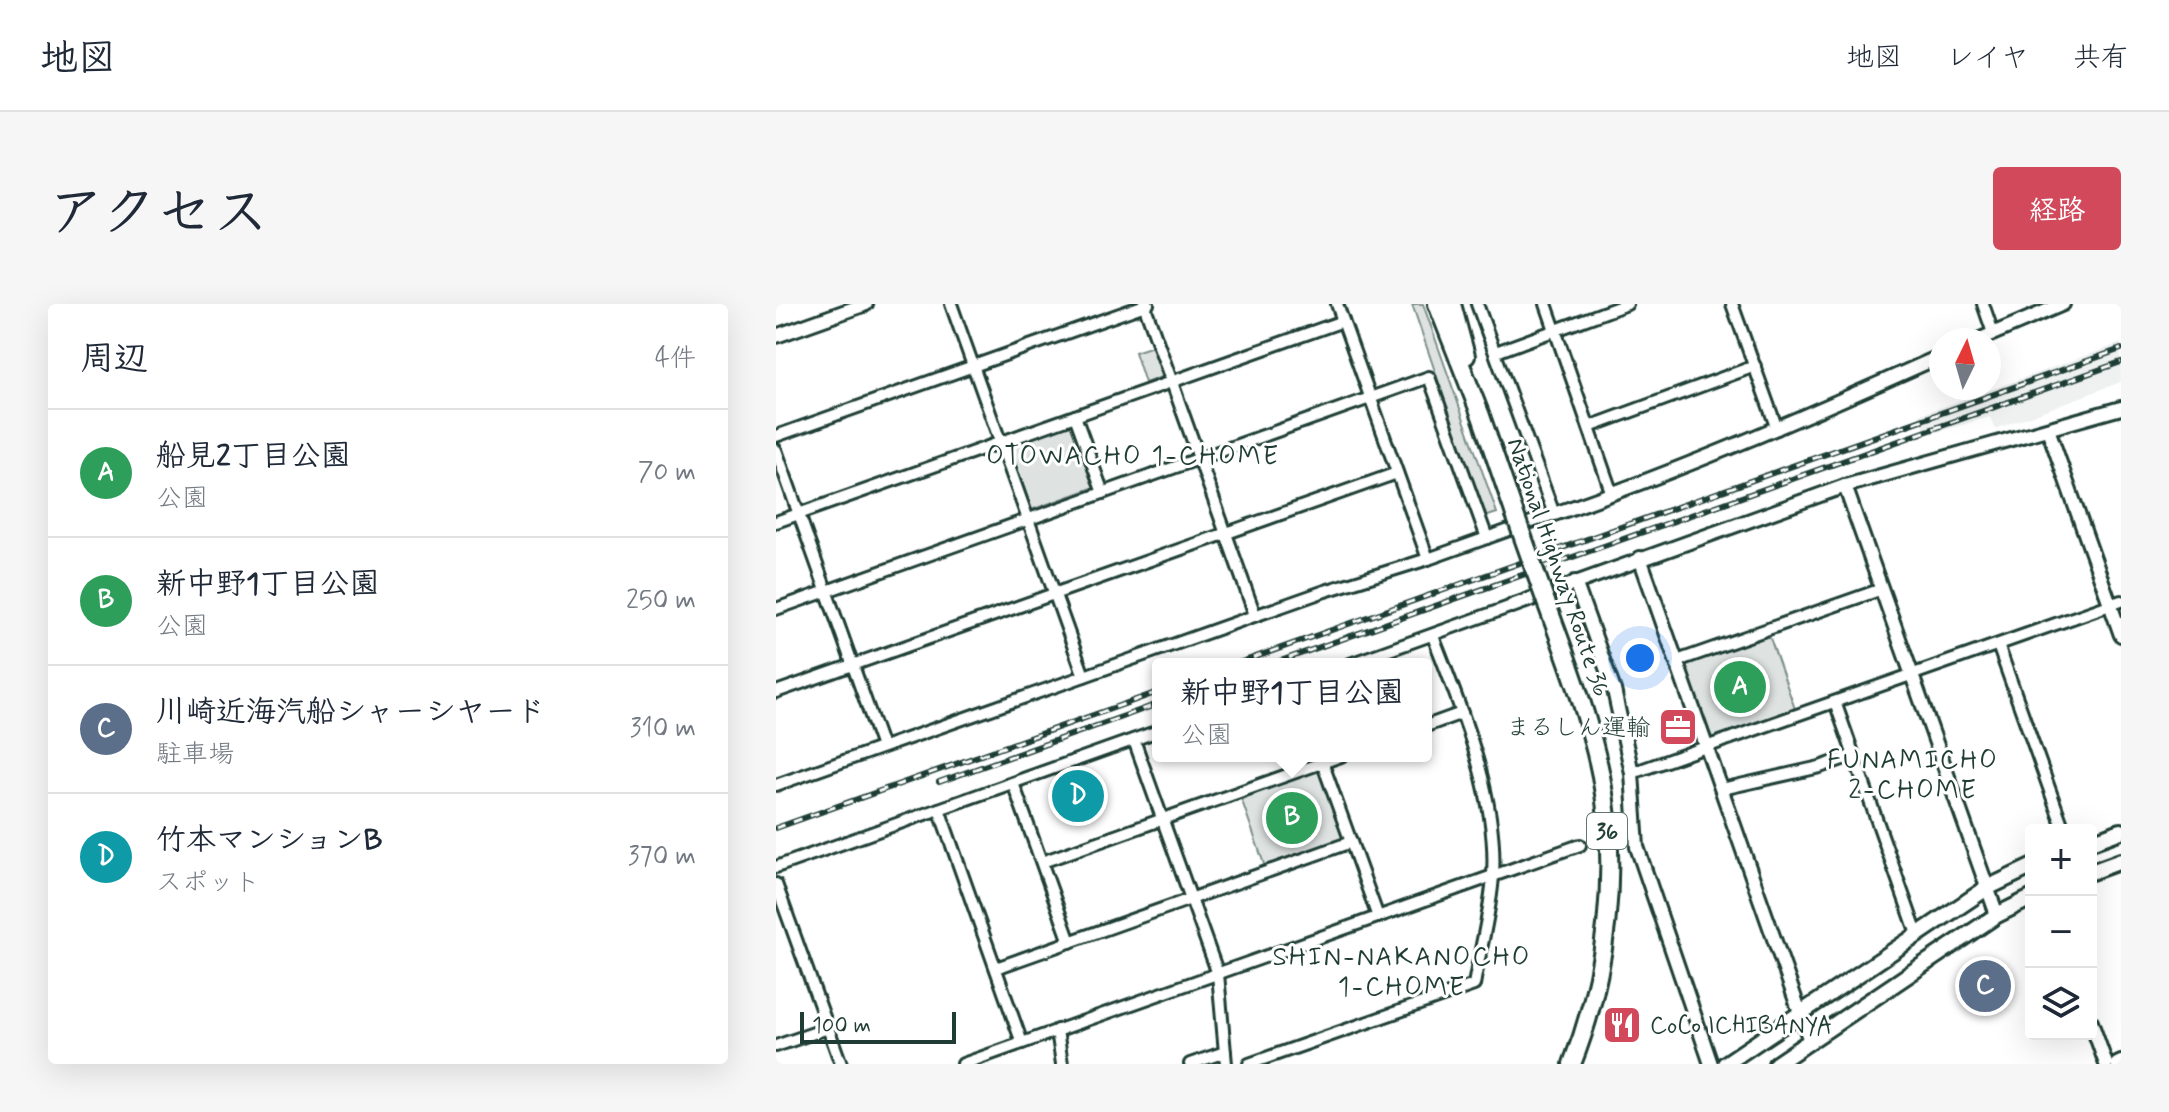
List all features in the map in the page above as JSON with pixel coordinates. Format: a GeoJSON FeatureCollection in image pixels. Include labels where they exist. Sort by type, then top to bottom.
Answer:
{"type":"FeatureCollection","features":[{"type":"Feature","properties":{"kind":"highway","name":"National Highway Route 36"},"geometry":{"type":"LineString","coordinates":[[1437,304],[1481,416],[1590,729],[1601,778],[1607,824],[1607,893],[1600,967],[1587,1026],[1572,1064]]}},
{"type":"Feature","properties":{"kind":"highway","name":"National Highway Route 36"},"geometry":{"type":"LineString","coordinates":[[1452,304],[1481,416]]}},
{"type":"Feature","properties":{"kind":"main road"},"geometry":{"type":"LineString","coordinates":[[2097,840],[2121,831]]}},
{"type":"Feature","properties":{"kind":"main road"},"geometry":{"type":"LineString","coordinates":[[2097,870],[2121,861]]}},
{"type":"Feature","properties":{"kind":"main road"},"geometry":{"type":"LineString","coordinates":[[1725,1064],[1987,888],[2025,870]]}},
{"type":"Feature","properties":{"kind":"main road"},"geometry":{"type":"LineString","coordinates":[[1776,1064],[1997,915],[2025,901]]}},
{"type":"Feature","properties":{"kind":"street"},"geometry":{"type":"LineString","coordinates":[[776,336],[866,304]]}},
{"type":"Feature","properties":{"kind":"street"},"geometry":{"type":"LineString","coordinates":[[951,304],[1084,676]]}},
{"type":"Feature","properties":{"kind":"street"},"geometry":{"type":"LineString","coordinates":[[776,436],[1146,304],[1255,615]]}},
{"type":"Feature","properties":{"kind":"street"},"geometry":{"type":"LineString","coordinates":[[1337,304],[1428,559]]}},
{"type":"Feature","properties":{"kind":"street"},"geometry":{"type":"LineString","coordinates":[[1477,304],[1554,514]]}},
{"type":"Feature","properties":{"kind":"street"},"geometry":{"type":"LineString","coordinates":[[1546,304],[1612,494]]}},
{"type":"Feature","properties":{"kind":"street"},"geometry":{"type":"LineString","coordinates":[[1496,352],[1627,304]]}},
{"type":"Feature","properties":{"kind":"street"},"geometry":{"type":"LineString","coordinates":[[1732,304],[1777,429]]}},
{"type":"Feature","properties":{"kind":"street"},"geometry":{"type":"LineString","coordinates":[[1983,304],[1991,328]]}},
{"type":"Feature","properties":{"kind":"street"},"geometry":{"type":"LineString","coordinates":[[2001,329],[2039,309],[2063,304]]}},
{"type":"Feature","properties":{"kind":"street"},"geometry":{"type":"LineString","coordinates":[[776,522],[1343,321]]}},
{"type":"Feature","properties":{"kind":"street"},"geometry":{"type":"LineString","coordinates":[[776,785],[1255,615],[1428,559],[1612,494],[1777,429],[1929,361]]}},
{"type":"Feature","properties":{"kind":"street"},"geometry":{"type":"LineString","coordinates":[[1589,427],[1755,366]]}},
{"type":"Feature","properties":{"kind":"street"},"geometry":{"type":"LineString","coordinates":[[776,609],[1429,377],[1487,538]]}},
{"type":"Feature","properties":{"kind":"street"},"geometry":{"type":"LineString","coordinates":[[1368,658],[1845,486],[2121,408]]}},
{"type":"Feature","properties":{"kind":"street"},"geometry":{"type":"LineString","coordinates":[[1075,416],[1103,493]]}},
{"type":"Feature","properties":{"kind":"street"},"geometry":{"type":"LineString","coordinates":[[2048,429],[2116,603],[2121,635]]}},
{"type":"Feature","properties":{"kind":"street"},"geometry":{"type":"LineString","coordinates":[[776,450],[882,747]]}},
{"type":"Feature","properties":{"kind":"street"},"geometry":{"type":"LineString","coordinates":[[776,692],[1397,473]]}},
{"type":"Feature","properties":{"kind":"street"},"geometry":{"type":"LineString","coordinates":[[1845,486],[1997,915]]}},
{"type":"Feature","properties":{"kind":"street"},"geometry":{"type":"LineString","coordinates":[[1640,558],[1810,1041]]}},
{"type":"Feature","properties":{"kind":"street"},"geometry":{"type":"LineString","coordinates":[[1575,582],[1614,690],[1632,773],[1637,847],[1711,1064]]}},
{"type":"Feature","properties":{"kind":"street"},"geometry":{"type":"LineString","coordinates":[[1677,661],[1882,589]]}},
{"type":"Feature","properties":{"kind":"street"},"geometry":{"type":"LineString","coordinates":[[1632,773],[2116,603]]}},
{"type":"Feature","properties":{"kind":"street"},"geometry":{"type":"LineString","coordinates":[[1249,1064],[1474,985],[1493,876],[1493,840],[1487,801],[1462,713],[1433,636]]}},
{"type":"Feature","properties":{"kind":"street"},"geometry":{"type":"LineString","coordinates":[[1998,645],[2062,824]]}},
{"type":"Feature","properties":{"kind":"street"},"geometry":{"type":"LineString","coordinates":[[1835,702],[1917,934]]}},
{"type":"Feature","properties":{"kind":"street"},"geometry":{"type":"LineString","coordinates":[[1432,724],[1462,713]]}},
{"type":"Feature","properties":{"kind":"street"},"geometry":{"type":"LineString","coordinates":[[776,867],[1152,733]]}},
{"type":"Feature","properties":{"kind":"street"},"geometry":{"type":"LineString","coordinates":[[1134,740],[1218,974],[1226,1064]]}},
{"type":"Feature","properties":{"kind":"street"},"geometry":{"type":"LineString","coordinates":[[1722,789],[1820,767],[1854,755]]}},
{"type":"Feature","properties":{"kind":"street"},"geometry":{"type":"LineString","coordinates":[[1042,862],[1314,762]]}},
{"type":"Feature","properties":{"kind":"street"},"geometry":{"type":"LineString","coordinates":[[1323,762],[1378,917]]}},
{"type":"Feature","properties":{"kind":"street"},"geometry":{"type":"LineString","coordinates":[[1013,783],[1070,942]]}},
{"type":"Feature","properties":{"kind":"street"},"geometry":{"type":"LineString","coordinates":[[939,809],[1022,1043]]}},
{"type":"Feature","properties":{"kind":"street"},"geometry":{"type":"LineString","coordinates":[[996,968],[1351,842]]}},
{"type":"Feature","properties":{"kind":"street"},"geometry":{"type":"LineString","coordinates":[[963,1064],[1580,845]]}},
{"type":"Feature","properties":{"kind":"street"},"geometry":{"type":"LineString","coordinates":[[776,884],[841,1064]]}},
{"type":"Feature","properties":{"kind":"street"},"geometry":{"type":"LineString","coordinates":[[776,1046],[828,1028]]}},
{"type":"Feature","properties":{"kind":"street"},"geometry":{"type":"LineString","coordinates":[[1057,1030],[1062,1064]]}},
{"type":"Feature","properties":{"kind":"street"},"geometry":{"type":"LineString","coordinates":[[2097,1039],[2106,1064]]}},
{"type":"Feature","properties":{"kind":"street"},"geometry":{"type":"LineString","coordinates":[[1190,1064],[1225,1052]]}},
{"type":"Feature","properties":{"kind":"shaded area"},"geometry":{"type":"Polygon","coordinates":[[[1412,304],[1423,304],[1497,513],[1485,517],[1412,304]]]}},
{"type":"Feature","properties":{"kind":"shaded area"},"geometry":{"type":"Polygon","coordinates":[[[2121,343],[2121,382],[1995,429],[1990,417],[1927,435],[1919,415],[1961,400],[2001,400],[2001,386],[2121,343]]]}},
{"type":"Feature","properties":{"kind":"shaded area"},"geometry":{"type":"Polygon","coordinates":[[[1153,346],[1164,376],[1145,383],[1135,352],[1153,346]]]}},
{"type":"Feature","properties":{"kind":"shaded area"},"geometry":{"type":"Polygon","coordinates":[[[1071,422],[1095,487],[1031,510],[1007,446],[1071,422]]]}},
{"type":"Feature","properties":{"kind":"shaded area"},"geometry":{"type":"Polygon","coordinates":[[[1769,635],[1795,709],[1712,738],[1683,664],[1769,635]]]}},
{"type":"Feature","properties":{"kind":"shaded area"},"geometry":{"type":"Polygon","coordinates":[[[1319,769],[1344,838],[1265,867],[1241,798],[1319,769]]]}},
{"type":"Feature","properties":{"kind":"railway"},"geometry":{"type":"LineString","coordinates":[[1253,658],[2121,349]]}},
{"type":"Feature","properties":{"kind":"railway"},"geometry":{"type":"LineString","coordinates":[[1289,658],[2121,362]]}},
{"type":"Feature","properties":{"kind":"railway"},"geometry":{"type":"LineString","coordinates":[[776,828],[1152,694]]}},
{"type":"Feature","properties":{"kind":"railway"},"geometry":{"type":"LineString","coordinates":[[939,782],[1152,706]]}},
{"type":"Feature","properties":{"kind":"place","name":"船見2丁目公園"},"geometry":{"type":"Point","coordinates":[1740,687]}},
{"type":"Feature","properties":{"kind":"place","name":"まるしん運輸"},"geometry":{"type":"Point","coordinates":[1678,727]}},
{"type":"Feature","properties":{"kind":"place","name":"竹本マンションB"},"geometry":{"type":"Point","coordinates":[1078,796]}},
{"type":"Feature","properties":{"kind":"place","name":"新中野1丁目公園"},"geometry":{"type":"Point","coordinates":[1292,818]}},
{"type":"Feature","properties":{"kind":"place","name":"川崎近海汽船シャーシヤード"},"geometry":{"type":"Point","coordinates":[1985,986]}},
{"type":"Feature","properties":{"kind":"place","name":"CoCo ICHIBANYA"},"geometry":{"type":"Point","coordinates":[1622,1025]}},
{"type":"Feature","properties":{"kind":"district","name":"OTOWACHO 1-CHOME"},"geometry":{"type":"Point","coordinates":[1133,455]}},
{"type":"Feature","properties":{"kind":"district","name":"FUNAMICHO 2-CHOME"},"geometry":{"type":"Point","coordinates":[1913,774]}},
{"type":"Feature","properties":{"kind":"district","name":"SHIN-NAKANOCHO 1-CHOME"},"geometry":{"type":"Point","coordinates":[1402,971]}}]}
